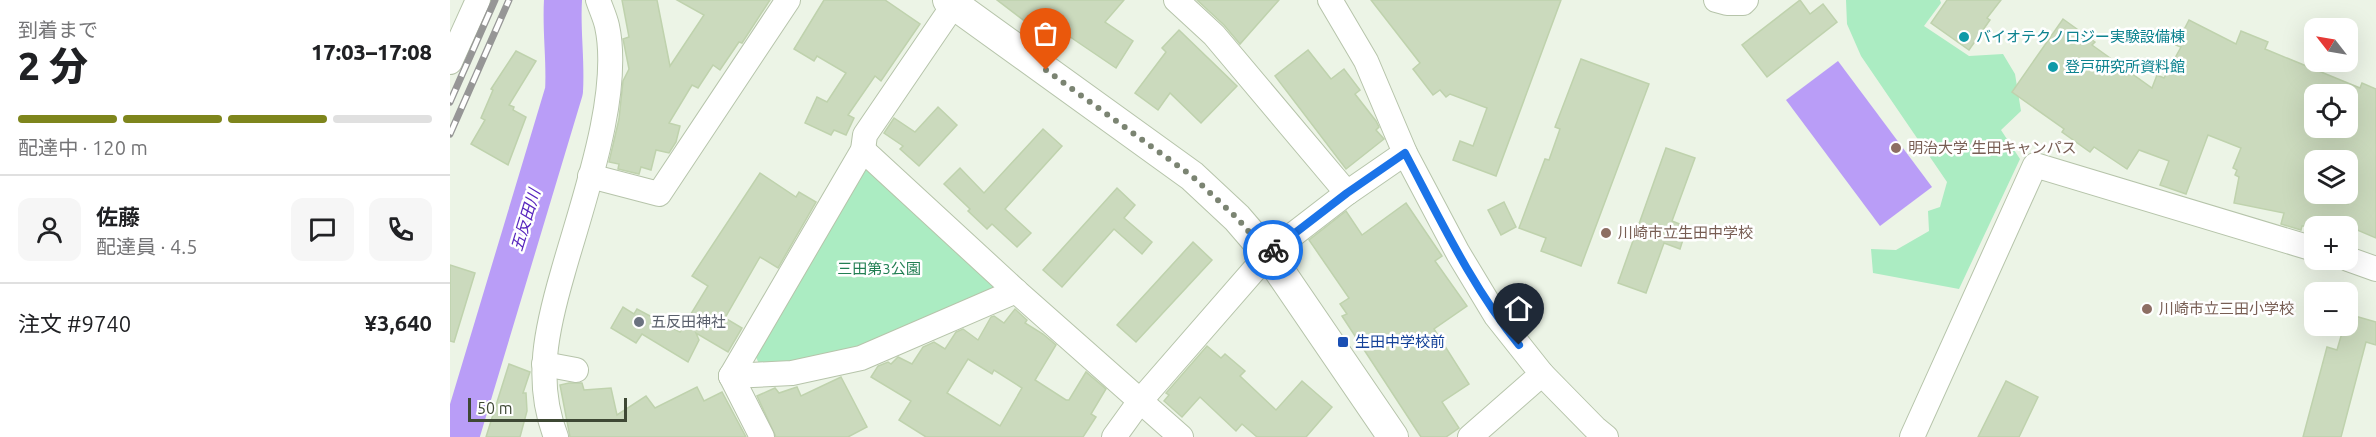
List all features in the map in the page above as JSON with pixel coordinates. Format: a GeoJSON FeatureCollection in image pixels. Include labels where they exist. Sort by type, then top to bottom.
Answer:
{"type":"FeatureCollection","features":[{"type":"Feature","properties":{"kind":"street"},"geometry":{"type":"LineString","coordinates":[[450,62],[478,0]]}},
{"type":"Feature","properties":{"kind":"street"},"geometry":{"type":"LineString","coordinates":[[556,437],[545,393],[544,364],[548,326],[590,176],[607,105],[609,64],[607,27],[598,0]]}},
{"type":"Feature","properties":{"kind":"street"},"geometry":{"type":"LineString","coordinates":[[590,176],[659,194],[788,0]]}},
{"type":"Feature","properties":{"kind":"street"},"geometry":{"type":"LineString","coordinates":[[1176,0],[1214,35],[1347,193]]}},
{"type":"Feature","properties":{"kind":"street"},"geometry":{"type":"LineString","coordinates":[[1330,0],[1366,61],[1405,153],[1458,253],[1496,316],[1542,374],[1606,437]]}},
{"type":"Feature","properties":{"kind":"street"},"geometry":{"type":"LineString","coordinates":[[1716,0],[1727,3],[1743,3],[1746,0]]}},
{"type":"Feature","properties":{"kind":"street"},"geometry":{"type":"LineString","coordinates":[[730,376],[863,150],[865,135],[953,1],[1192,176],[1237,218],[1268,254],[1393,437]]}},
{"type":"Feature","properties":{"kind":"street"},"geometry":{"type":"LineString","coordinates":[[863,150],[1016,291],[1181,437]]}},
{"type":"Feature","properties":{"kind":"street"},"geometry":{"type":"LineString","coordinates":[[1114,437],[1140,401],[1268,254],[1347,193],[1405,153]]}},
{"type":"Feature","properties":{"kind":"street"},"geometry":{"type":"LineString","coordinates":[[1912,437],[2035,165],[2304,246]]}},
{"type":"Feature","properties":{"kind":"street"},"geometry":{"type":"LineString","coordinates":[[2358,263],[2376,269]]}},
{"type":"Feature","properties":{"kind":"street"},"geometry":{"type":"LineString","coordinates":[[730,376],[792,373],[861,358],[1016,291]]}},
{"type":"Feature","properties":{"kind":"street"},"geometry":{"type":"LineString","coordinates":[[544,364],[576,370]]}},
{"type":"Feature","properties":{"kind":"street"},"geometry":{"type":"LineString","coordinates":[[1470,437],[1542,374]]}},
{"type":"Feature","properties":{"kind":"street"},"geometry":{"type":"LineString","coordinates":[[730,376],[762,437]]}},
{"type":"Feature","properties":{"kind":"green space"},"geometry":{"type":"Polygon","coordinates":[[[1846,0],[1940,0],[1941,3],[1924,26],[1969,56],[2003,54],[2015,74],[2021,111],[2001,130],[2020,159],[1959,289],[1873,273],[1871,249],[1896,250],[1929,231],[1928,211],[1940,207],[1947,182],[1861,56],[1847,24],[1846,0]]]}},
{"type":"Feature","properties":{"kind":"green space","name":"三田第3公園"},"geometry":{"type":"Polygon","coordinates":[[[868,169],[994,282],[993,296],[819,360],[761,368],[755,355],[860,171],[868,169]]]}},
{"type":"Feature","properties":{"kind":"shaded area"},"geometry":{"type":"Polygon","coordinates":[[[1838,61],[1932,187],[1880,226],[1786,100],[1838,61]]]}},
{"type":"Feature","properties":{"kind":"building"},"geometry":{"type":"Polygon","coordinates":[[[622,0],[657,0],[670,66],[704,15],[677,0],[770,0],[742,43],[739,42],[720,70],[713,65],[698,88],[692,85],[669,123],[680,126],[676,142],[669,153],[656,150],[651,170],[641,167],[639,174],[618,169],[619,164],[609,162],[619,119],[623,81],[629,69],[623,39],[629,37],[622,0]]]}},
{"type":"Feature","properties":{"kind":"building"},"geometry":{"type":"Polygon","coordinates":[[[824,0],[885,0],[920,24],[881,81],[875,76],[848,115],[854,118],[846,135],[834,130],[831,135],[805,123],[817,97],[827,102],[846,73],[817,56],[814,61],[794,49],[824,0]]]}},
{"type":"Feature","properties":{"kind":"building"},"geometry":{"type":"Polygon","coordinates":[[[997,0],[1124,0],[1105,22],[1133,41],[1116,68],[1054,26],[1047,38],[997,0]]]}},
{"type":"Feature","properties":{"kind":"building"},"geometry":{"type":"Polygon","coordinates":[[[1197,0],[1279,0],[1240,44],[1224,25],[1197,0]]]}},
{"type":"Feature","properties":{"kind":"building"},"geometry":{"type":"Polygon","coordinates":[[[1371,0],[1561,0],[1496,176],[1453,160],[1460,141],[1473,146],[1487,108],[1450,94],[1446,97],[1440,90],[1433,95],[1413,69],[1420,63],[1371,0]]]}},
{"type":"Feature","properties":{"kind":"building"},"geometry":{"type":"Polygon","coordinates":[[[1800,0],[1810,14],[1823,4],[1837,22],[1767,77],[1742,45],[1800,0]]]}},
{"type":"Feature","properties":{"kind":"building","name":"バイオテクノロジー実験設備棟"},"geometry":{"type":"Polygon","coordinates":[[[1947,0],[2001,0],[1987,18],[1990,20],[1969,50],[1931,23],[1947,0]]]}},
{"type":"Feature","properties":{"kind":"building"},"geometry":{"type":"Polygon","coordinates":[[[2063,19],[2095,42],[2092,45],[2152,88],[2157,75],[2164,78],[2181,47],[2176,45],[2189,20],[2236,44],[2241,31],[2268,42],[2265,49],[2304,65],[2304,72],[2321,72],[2350,84],[2304,84],[2304,138],[2358,138],[2358,87],[2360,88],[2362,83],[2376,89],[2376,238],[2358,230],[2358,216],[2304,216],[2304,226],[2301,230],[2281,224],[2284,213],[2234,203],[2239,177],[2235,175],[2237,170],[2233,168],[2241,148],[2208,135],[2186,194],[2160,185],[2169,161],[2139,150],[2127,169],[2094,147],[2090,152],[2062,132],[2064,129],[2012,92],[2063,19]]]}},
{"type":"Feature","properties":{"kind":"building"},"geometry":{"type":"Polygon","coordinates":[[[1179,30],[1237,86],[1201,123],[1170,93],[1158,110],[1135,93],[1166,52],[1162,48],[1179,30]]]}},
{"type":"Feature","properties":{"kind":"building"},"geometry":{"type":"Polygon","coordinates":[[[1308,50],[1331,79],[1344,69],[1360,90],[1355,94],[1376,121],[1379,127],[1376,130],[1384,139],[1346,169],[1275,76],[1308,50]]]}},
{"type":"Feature","properties":{"kind":"building"},"geometry":{"type":"Polygon","coordinates":[[[516,51],[536,61],[509,105],[526,117],[508,165],[471,144],[485,120],[481,118],[493,90],[491,89],[516,51]]]}},
{"type":"Feature","properties":{"kind":"building"},"geometry":{"type":"Polygon","coordinates":[[[1581,59],[1649,84],[1581,266],[1541,251],[1546,238],[1519,228],[1545,159],[1549,160],[1560,129],[1555,127],[1581,59]]]}},
{"type":"Feature","properties":{"kind":"building"},"geometry":{"type":"Polygon","coordinates":[[[938,107],[957,125],[919,166],[900,149],[903,146],[884,133],[894,118],[915,132],[938,107]]]}},
{"type":"Feature","properties":{"kind":"building"},"geometry":{"type":"Polygon","coordinates":[[[1043,129],[1062,146],[1005,209],[1031,233],[1017,247],[992,224],[987,229],[944,184],[960,168],[984,193],[1043,129]]]}},
{"type":"Feature","properties":{"kind":"building"},"geometry":{"type":"Polygon","coordinates":[[[1666,148],[1695,158],[1672,221],[1687,227],[1680,249],[1664,243],[1646,293],[1618,283],[1666,148]]]}},
{"type":"Feature","properties":{"kind":"building"},"geometry":{"type":"Polygon","coordinates":[[[760,173],[796,197],[799,192],[816,202],[778,268],[760,257],[725,318],[742,328],[728,352],[696,333],[699,340],[688,362],[642,334],[636,343],[611,328],[623,307],[634,314],[637,309],[680,332],[708,286],[692,276],[760,173]]]}},
{"type":"Feature","properties":{"kind":"building"},"geometry":{"type":"Polygon","coordinates":[[[1117,188],[1135,205],[1124,218],[1152,242],[1142,254],[1114,229],[1062,287],[1043,270],[1117,188]]]}},
{"type":"Feature","properties":{"kind":"building"},"geometry":{"type":"Polygon","coordinates":[[[1504,202],[1516,227],[1501,235],[1488,210],[1504,202]]]}},
{"type":"Feature","properties":{"kind":"building"},"geometry":{"type":"Polygon","coordinates":[[[1406,203],[1442,256],[1435,261],[1467,306],[1434,329],[1469,384],[1442,402],[1459,428],[1446,437],[1421,437],[1342,316],[1347,314],[1340,304],[1349,298],[1309,240],[1346,211],[1362,235],[1406,203]]]}},
{"type":"Feature","properties":{"kind":"building"},"geometry":{"type":"Polygon","coordinates":[[[1193,242],[1212,260],[1136,342],[1117,325],[1193,242]]]}},
{"type":"Feature","properties":{"kind":"building"},"geometry":{"type":"Polygon","coordinates":[[[450,265],[475,273],[454,342],[450,341],[450,265]]]}},
{"type":"Feature","properties":{"kind":"building"},"geometry":{"type":"Polygon","coordinates":[[[1015,309],[1027,320],[1025,323],[1056,345],[1035,380],[1066,400],[1069,400],[1086,372],[1106,389],[1091,414],[1096,417],[1083,437],[926,437],[899,420],[911,401],[871,377],[878,366],[888,362],[891,364],[898,357],[912,364],[923,347],[934,342],[945,349],[956,332],[963,329],[978,340],[991,317],[994,316],[1004,323],[1015,309]],[[968,359],[947,393],[1000,426],[1022,388],[994,370],[992,374],[968,359]]]}},
{"type":"Feature","properties":{"kind":"building"},"geometry":{"type":"Polygon","coordinates":[[[2358,317],[2376,322],[2376,345],[2366,342],[2341,437],[2303,437],[2327,347],[2337,350],[2341,336],[2358,336],[2358,317]]]}},
{"type":"Feature","properties":{"kind":"building"},"geometry":{"type":"Polygon","coordinates":[[[1207,346],[1221,358],[1225,354],[1245,371],[1240,376],[1276,410],[1302,381],[1332,407],[1306,437],[1257,437],[1242,424],[1236,431],[1200,397],[1182,417],[1164,401],[1169,395],[1166,393],[1207,346]]]}},
{"type":"Feature","properties":{"kind":"building"},"geometry":{"type":"Polygon","coordinates":[[[509,364],[530,372],[523,393],[526,393],[527,411],[520,437],[486,437],[509,364]]]}},
{"type":"Feature","properties":{"kind":"building"},"geometry":{"type":"Polygon","coordinates":[[[841,377],[867,427],[848,437],[776,437],[757,396],[775,388],[779,393],[797,387],[801,396],[841,377]]]}},
{"type":"Feature","properties":{"kind":"building"},"geometry":{"type":"Polygon","coordinates":[[[2006,381],[2038,397],[2019,437],[1978,437],[2006,381]]]}},
{"type":"Feature","properties":{"kind":"building"},"geometry":{"type":"Polygon","coordinates":[[[582,383],[584,390],[611,388],[617,415],[646,396],[655,408],[697,387],[704,401],[722,392],[746,437],[570,437],[560,385],[582,383]]]}},
{"type":"Feature","properties":{"kind":"waterway","name":"五反田川"},"geometry":{"type":"LineString","coordinates":[[460,437],[564,91],[563,0]]}},
{"type":"Feature","properties":{"kind":"railway"},"geometry":{"type":"LineString","coordinates":[[450,102],[495,0]]}},
{"type":"Feature","properties":{"kind":"railway"},"geometry":{"type":"LineString","coordinates":[[450,134],[509,0]]}},
{"type":"Feature","properties":{"kind":"way so far"},"geometry":{"type":"LineString","coordinates":[[1046,70],[1192,176],[1237,218],[1268,254],[1273,250]]}},
{"type":"Feature","properties":{"kind":"place","name":"バイオテクノロジー実験設備棟"},"geometry":{"type":"Point","coordinates":[1964,37]}},
{"type":"Feature","properties":{"kind":"place","name":"登戸研究所資料館"},"geometry":{"type":"Point","coordinates":[2053,67]}},
{"type":"Feature","properties":{"kind":"place","name":"明治大学 生田キャンパス"},"geometry":{"type":"Point","coordinates":[1896,148]}},
{"type":"Feature","properties":{"kind":"place","name":"川崎市立生田中学校"},"geometry":{"type":"Point","coordinates":[1606,233]}},
{"type":"Feature","properties":{"kind":"place","name":"川崎市立三田小学校"},"geometry":{"type":"Point","coordinates":[2147,309]}},
{"type":"Feature","properties":{"kind":"place","name":"五反田神社"},"geometry":{"type":"Point","coordinates":[639,322]}},
{"type":"Feature","properties":{"kind":"place","name":"生田中学校前"},"geometry":{"type":"Point","coordinates":[1343,342]}},
{"type":"Feature","properties":{"kind":"route"},"geometry":{"type":"LineString","coordinates":[[1273,250],[1347,193],[1405,153],[1458,253],[1496,316],[1519,345]]}}]}
